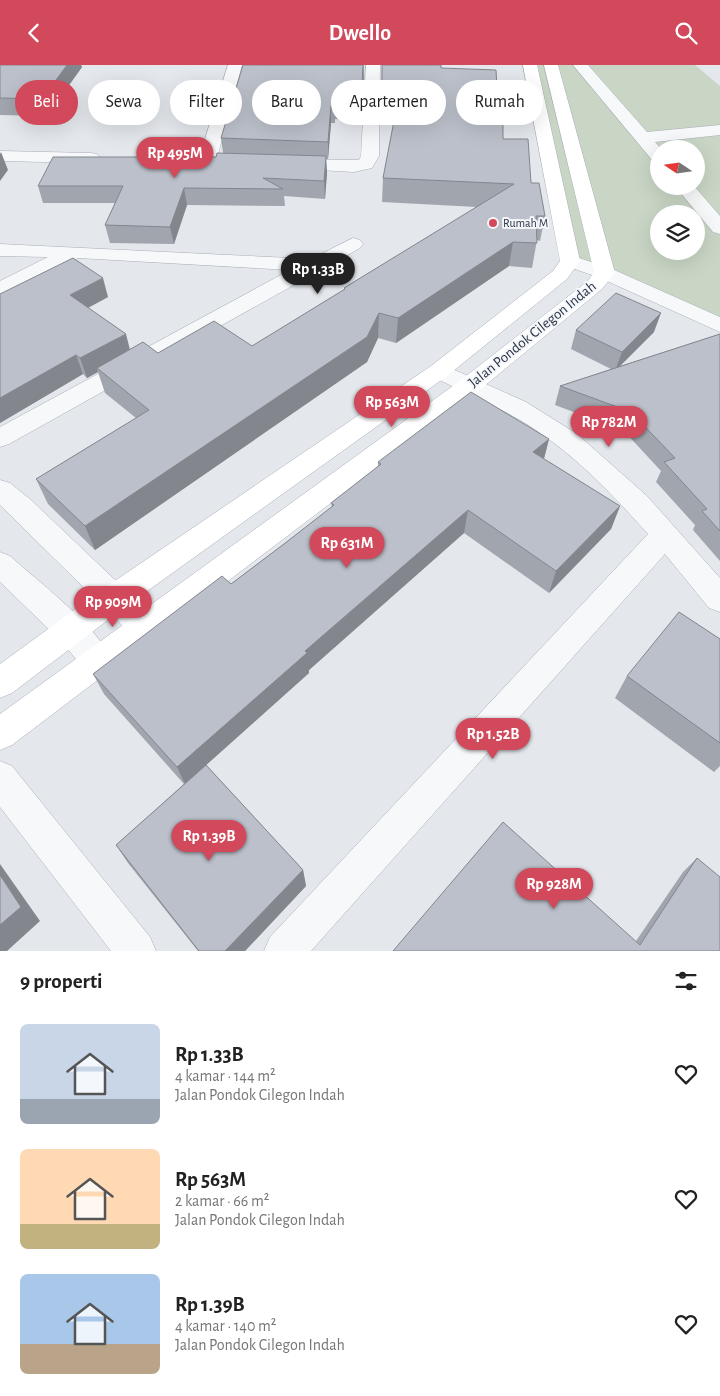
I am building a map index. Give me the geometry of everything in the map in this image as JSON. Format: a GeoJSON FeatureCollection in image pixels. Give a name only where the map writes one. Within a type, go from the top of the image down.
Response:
{"type":"FeatureCollection","features":[{"type":"Feature","properties":{"kind":"street"},"geometry":{"type":"LineString","coordinates":[[207,162],[235,65]]}},
{"type":"Feature","properties":{"kind":"street"},"geometry":{"type":"LineString","coordinates":[[276,164],[354,167],[366,164],[370,156],[373,65]]}},
{"type":"Feature","properties":{"kind":"street"},"geometry":{"type":"LineString","coordinates":[[530,65],[570,261]]}},
{"type":"Feature","properties":{"kind":"street","name":"Jalan Pondok Cilegon Indah"},"geometry":{"type":"LineString","coordinates":[[551,65],[605,273]]}},
{"type":"Feature","properties":{"kind":"street"},"geometry":{"type":"LineString","coordinates":[[580,65],[650,147]]}},
{"type":"Feature","properties":{"kind":"street"},"geometry":{"type":"LineString","coordinates":[[642,138],[720,130]]}},
{"type":"Feature","properties":{"kind":"street"},"geometry":{"type":"LineString","coordinates":[[0,156],[108,159]]}},
{"type":"Feature","properties":{"kind":"street"},"geometry":{"type":"LineString","coordinates":[[187,161],[226,162]]}},
{"type":"Feature","properties":{"kind":"street"},"geometry":{"type":"LineString","coordinates":[[692,195],[720,227]]}},
{"type":"Feature","properties":{"kind":"street"},"geometry":{"type":"LineString","coordinates":[[0,438],[353,244]]}},
{"type":"Feature","properties":{"kind":"street"},"geometry":{"type":"LineString","coordinates":[[0,250],[77,252],[312,265]]}},
{"type":"Feature","properties":{"kind":"street"},"geometry":{"type":"LineString","coordinates":[[0,289],[77,252]]}},
{"type":"Feature","properties":{"kind":"street","name":"Jalan Pondok Cilegon Indah"},"geometry":{"type":"LineString","coordinates":[[0,683],[114,598],[439,371],[560,275],[570,261],[605,273],[720,325]]}},
{"type":"Feature","properties":{"kind":"street","name":"Jalan Pondok Cilegon Indah"},"geometry":{"type":"LineString","coordinates":[[0,734],[143,626],[469,386],[595,285],[605,273]]}},
{"type":"Feature","properties":{"kind":"street"},"geometry":{"type":"LineString","coordinates":[[439,371],[542,422],[602,468],[665,535],[720,599]]}},
{"type":"Feature","properties":{"kind":"street"},"geometry":{"type":"LineString","coordinates":[[0,491],[21,507],[143,626]]}},
{"type":"Feature","properties":{"kind":"street"},"geometry":{"type":"LineString","coordinates":[[284,951],[665,535]]}},
{"type":"Feature","properties":{"kind":"street"},"geometry":{"type":"LineString","coordinates":[[0,564],[71,631],[97,661]]}},
{"type":"Feature","properties":{"kind":"street"},"geometry":{"type":"LineString","coordinates":[[0,778],[136,951]]}},
{"type":"Feature","properties":{"kind":"green space"},"geometry":{"type":"Polygon","coordinates":[[[530,65],[695,65],[720,86],[720,325],[570,261],[542,125],[543,80],[533,80],[530,65]]]}},
{"type":"Feature","properties":{"kind":"building"},"geometry":{"type":"Polygon","coordinates":[[[0,65],[67,65],[56,80],[15,80],[15,98],[0,98],[0,65]]]}},
{"type":"Feature","properties":{"kind":"building"},"geometry":{"type":"Polygon","coordinates":[[[243,65],[363,65],[362,80],[331,80],[328,142],[221,138],[225,125],[242,125],[242,80],[238,80],[243,65]]]}},
{"type":"Feature","properties":{"kind":"building"},"geometry":{"type":"Polygon","coordinates":[[[382,65],[441,65],[441,68],[496,70],[497,80],[456,80],[456,125],[503,125],[503,139],[528,139],[531,183],[539,183],[545,216],[536,216],[537,243],[513,242],[398,318],[379,313],[367,337],[85,526],[36,479],[149,410],[97,368],[143,342],[158,353],[214,321],[252,346],[514,184],[383,178],[393,125],[446,125],[446,80],[382,80],[382,65]]]}},
{"type":"Feature","properties":{"kind":"building"},"geometry":{"type":"Polygon","coordinates":[[[217,153],[326,156],[324,181],[263,178],[283,189],[184,188],[170,227],[105,225],[123,186],[38,186],[53,157],[216,157],[217,153]]]}},
{"type":"Feature","properties":{"kind":"building"},"geometry":{"type":"Polygon","coordinates":[[[73,258],[103,278],[70,295],[126,334],[80,358],[76,355],[0,398],[0,294],[73,258]]]}},
{"type":"Feature","properties":{"kind":"building"},"geometry":{"type":"Polygon","coordinates":[[[616,293],[661,313],[622,352],[576,330],[616,293]]]}},
{"type":"Feature","properties":{"kind":"building"},"geometry":{"type":"Polygon","coordinates":[[[720,334],[720,531],[702,511],[707,509],[664,462],[675,458],[631,412],[560,386],[720,334]]]}},
{"type":"Feature","properties":{"kind":"building"},"geometry":{"type":"Polygon","coordinates":[[[471,392],[549,439],[533,452],[620,506],[556,571],[468,510],[305,651],[307,653],[177,767],[93,674],[222,576],[231,584],[334,505],[331,503],[381,464],[378,462],[471,392]]]}},
{"type":"Feature","properties":{"kind":"building"},"geometry":{"type":"Polygon","coordinates":[[[679,612],[720,639],[720,743],[627,676],[679,612]]]}},
{"type":"Feature","properties":{"kind":"building"},"geometry":{"type":"Polygon","coordinates":[[[206,765],[303,870],[225,951],[199,951],[116,845],[206,765]]]}},
{"type":"Feature","properties":{"kind":"building"},"geometry":{"type":"Polygon","coordinates":[[[503,822],[640,945],[697,858],[720,877],[720,951],[393,951],[503,822]]]}},
{"type":"Feature","properties":{"kind":"building"},"geometry":{"type":"Polygon","coordinates":[[[0,875],[21,907],[0,925],[0,875]]]}},
{"type":"Feature","properties":{"kind":"place","name":"Rumah M"},"geometry":{"type":"Point","coordinates":[493,223]}}]}
